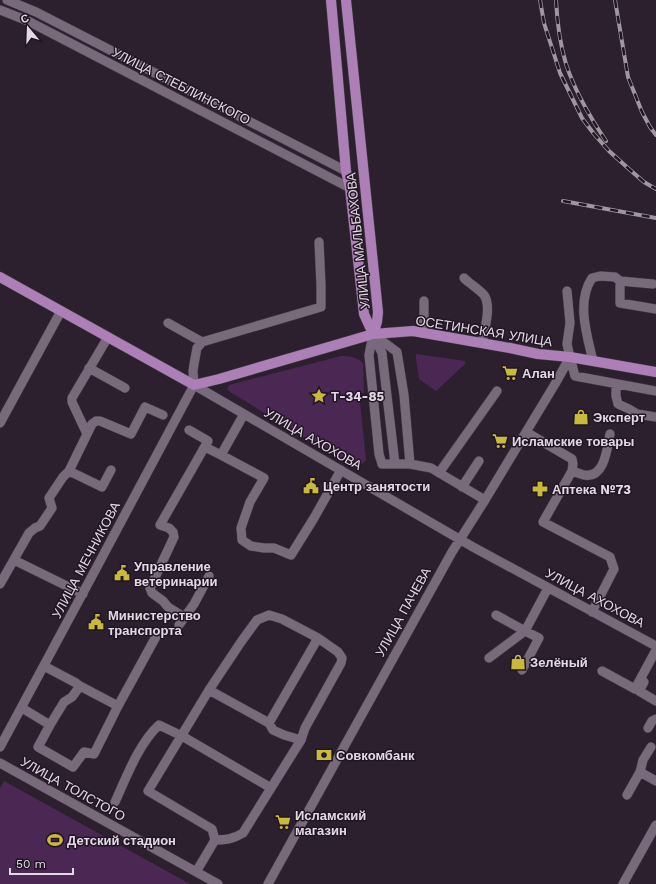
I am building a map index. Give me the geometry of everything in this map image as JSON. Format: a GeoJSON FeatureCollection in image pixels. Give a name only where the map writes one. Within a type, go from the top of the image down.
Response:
{"type":"FeatureCollection","features":[{"type":"Feature","properties":{"kind":"main road","name":"УЛИЦА МАЛЬБАХОВА"},"geometry":{"type":"LineString","coordinates":[[331,0],[346,171],[350,188],[364,314],[373,334]]}},
{"type":"Feature","properties":{"kind":"main road","name":"УЛИЦА МАЛЬБАХОВА"},"geometry":{"type":"LineString","coordinates":[[346,0],[378,312],[377,322],[373,334]]}},
{"type":"Feature","properties":{"kind":"main road","name":"УЛИЦА АХОХОВА"},"geometry":{"type":"LineString","coordinates":[[0,277],[194,384]]}},
{"type":"Feature","properties":{"kind":"main road","name":"ОСЕТИНСКАЯ УЛИЦА"},"geometry":{"type":"LineString","coordinates":[[194,384],[227,377],[373,334],[413,331],[538,354],[570,357],[656,372]]}},
{"type":"Feature","properties":{"kind":"street","name":"УЛИЦА СТЕБЛИНСКОГО"},"geometry":{"type":"LineString","coordinates":[[7,0],[36,12],[346,171]]}},
{"type":"Feature","properties":{"kind":"street","name":"УЛИЦА СТЕБЛИНСКОГО"},"geometry":{"type":"LineString","coordinates":[[0,10],[28,21],[350,188]]}},
{"type":"Feature","properties":{"kind":"street"},"geometry":{"type":"LineString","coordinates":[[194,384],[193,371],[197,348],[202,342],[320,307],[321,284],[319,242]]}},
{"type":"Feature","properties":{"kind":"street"},"geometry":{"type":"LineString","coordinates":[[593,361],[584,317],[584,304],[588,284],[592,278],[600,276],[615,277],[620,281],[653,284]]}},
{"type":"Feature","properties":{"kind":"street"},"geometry":{"type":"LineString","coordinates":[[464,278],[484,295],[487,304],[482,343]]}},
{"type":"Feature","properties":{"kind":"street"},"geometry":{"type":"LineString","coordinates":[[620,281],[620,303],[656,309]]}},
{"type":"Feature","properties":{"kind":"street"},"geometry":{"type":"LineString","coordinates":[[567,291],[570,323],[567,344],[575,376],[656,391]]}},
{"type":"Feature","properties":{"kind":"street"},"geometry":{"type":"LineString","coordinates":[[422,333],[424,301]]}},
{"type":"Feature","properties":{"kind":"street"},"geometry":{"type":"LineString","coordinates":[[0,423],[61,311]]}},
{"type":"Feature","properties":{"kind":"street"},"geometry":{"type":"LineString","coordinates":[[168,323],[202,342]]}},
{"type":"Feature","properties":{"kind":"street"},"geometry":{"type":"LineString","coordinates":[[373,334],[382,353],[395,464]]}},
{"type":"Feature","properties":{"kind":"street"},"geometry":{"type":"LineString","coordinates":[[373,334],[370,355],[382,464],[410,464],[431,468],[485,500]]}},
{"type":"Feature","properties":{"kind":"street"},"geometry":{"type":"LineString","coordinates":[[373,334],[398,352],[404,395],[410,464]]}},
{"type":"Feature","properties":{"kind":"street"},"geometry":{"type":"LineString","coordinates":[[87,434],[72,402],[72,398],[108,337]]}},
{"type":"Feature","properties":{"kind":"street","name":"УЛИЦА ПАЧЕВА"},"geometry":{"type":"LineString","coordinates":[[268,884],[452,552],[485,500],[570,357]]}},
{"type":"Feature","properties":{"kind":"street"},"geometry":{"type":"LineString","coordinates":[[89,368],[124,388]]}},
{"type":"Feature","properties":{"kind":"street","name":"УЛИЦА АХОХОВА"},"geometry":{"type":"LineString","coordinates":[[194,384],[460,540],[656,646]]}},
{"type":"Feature","properties":{"kind":"street","name":"УЛИЦА МЕЧНИКОВА"},"geometry":{"type":"LineString","coordinates":[[0,747],[194,384]]}},
{"type":"Feature","properties":{"kind":"street"},"geometry":{"type":"LineString","coordinates":[[616,384],[618,404],[637,414],[656,417]]}},
{"type":"Feature","properties":{"kind":"street"},"geometry":{"type":"LineString","coordinates":[[439,473],[497,391]]}},
{"type":"Feature","properties":{"kind":"street"},"geometry":{"type":"LineString","coordinates":[[0,584],[29,533],[40,526],[52,508],[49,498],[69,470],[92,424],[96,421],[100,421],[132,434],[145,408],[163,415]]}},
{"type":"Feature","properties":{"kind":"street"},"geometry":{"type":"LineString","coordinates":[[221,455],[244,414]]}},
{"type":"Feature","properties":{"kind":"street"},"geometry":{"type":"LineString","coordinates":[[184,617],[168,607],[163,601],[152,593],[150,588],[174,537],[173,532],[169,528],[160,524],[208,441],[189,430]]}},
{"type":"Feature","properties":{"kind":"street"},"geometry":{"type":"LineString","coordinates":[[526,432],[572,459],[573,464],[572,471],[543,522],[610,557],[614,569],[592,612]]}},
{"type":"Feature","properties":{"kind":"street"},"geometry":{"type":"LineString","coordinates":[[572,471],[585,475],[593,474],[598,471],[604,461],[610,434]]}},
{"type":"Feature","properties":{"kind":"street"},"geometry":{"type":"LineString","coordinates":[[205,447],[264,478],[250,502],[240,528],[242,540],[251,546],[274,548],[291,555],[341,470]]}},
{"type":"Feature","properties":{"kind":"street"},"geometry":{"type":"LineString","coordinates":[[462,486],[479,461]]}},
{"type":"Feature","properties":{"kind":"street"},"geometry":{"type":"LineString","coordinates":[[69,470],[102,487],[111,470]]}},
{"type":"Feature","properties":{"kind":"street"},"geometry":{"type":"LineString","coordinates":[[14,560],[83,594]]}},
{"type":"Feature","properties":{"kind":"street"},"geometry":{"type":"LineString","coordinates":[[179,625],[194,604],[209,576]]}},
{"type":"Feature","properties":{"kind":"street"},"geometry":{"type":"LineString","coordinates":[[489,658],[525,631],[548,588]]}},
{"type":"Feature","properties":{"kind":"street"},"geometry":{"type":"LineString","coordinates":[[196,872],[214,840],[212,829],[148,791],[241,642],[257,620],[269,615],[282,619],[318,638],[338,652],[342,658],[341,663],[304,728],[301,740],[243,833],[234,838],[214,840]]}},
{"type":"Feature","properties":{"kind":"street"},"geometry":{"type":"LineString","coordinates":[[496,615],[539,638],[522,670]]}},
{"type":"Feature","properties":{"kind":"street"},"geometry":{"type":"LineString","coordinates":[[80,686],[72,698],[64,702],[38,747],[73,767],[84,752],[94,754],[118,706],[158,633]]}},
{"type":"Feature","properties":{"kind":"street"},"geometry":{"type":"LineString","coordinates":[[269,723],[318,638]]}},
{"type":"Feature","properties":{"kind":"street"},"geometry":{"type":"LineString","coordinates":[[602,671],[635,689],[656,650]]}},
{"type":"Feature","properties":{"kind":"street"},"geometry":{"type":"LineString","coordinates":[[656,660],[638,691],[656,701]]}},
{"type":"Feature","properties":{"kind":"street"},"geometry":{"type":"LineString","coordinates":[[44,666],[118,706]]}},
{"type":"Feature","properties":{"kind":"street"},"geometry":{"type":"LineString","coordinates":[[210,690],[269,723],[273,730],[284,736],[301,740]]}},
{"type":"Feature","properties":{"kind":"street"},"geometry":{"type":"LineString","coordinates":[[22,708],[50,725]]}},
{"type":"Feature","properties":{"kind":"street"},"geometry":{"type":"LineString","coordinates":[[648,728],[652,721],[656,719]]}},
{"type":"Feature","properties":{"kind":"street"},"geometry":{"type":"LineString","coordinates":[[115,802],[136,757],[152,732],[159,725],[182,736],[271,788]]}},
{"type":"Feature","properties":{"kind":"street"},"geometry":{"type":"LineString","coordinates":[[627,795],[640,772],[643,760],[651,747]]}},
{"type":"Feature","properties":{"kind":"street","name":"УЛИЦА ТОЛСТОГО"},"geometry":{"type":"LineString","coordinates":[[0,763],[218,884]]}},
{"type":"Feature","properties":{"kind":"street"},"geometry":{"type":"LineString","coordinates":[[640,772],[656,781]]}},
{"type":"Feature","properties":{"kind":"street"},"geometry":{"type":"LineString","coordinates":[[626,883],[656,825]]}},
{"type":"Feature","properties":{"kind":"shaded area"},"geometry":{"type":"Polygon","coordinates":[[[416,354],[465,361],[465,364],[436,391],[419,379],[416,354]]]}},
{"type":"Feature","properties":{"kind":"shaded area"},"geometry":{"type":"Polygon","coordinates":[[[341,356],[353,357],[363,363],[364,393],[359,393],[366,460],[362,464],[345,462],[227,389],[229,385],[341,356]]]}},
{"type":"Feature","properties":{"kind":"shaded area","name":"Детский стадион"},"geometry":{"type":"Polygon","coordinates":[[[4,781],[190,884],[0,884],[0,788],[4,781]]]}},
{"type":"Feature","properties":{"kind":"railway"},"geometry":{"type":"LineString","coordinates":[[540,0],[544,23],[560,73],[582,118],[609,151],[644,182],[656,189]]}},
{"type":"Feature","properties":{"kind":"railway"},"geometry":{"type":"LineString","coordinates":[[556,0],[560,40],[566,64],[583,104],[606,141]]}},
{"type":"Feature","properties":{"kind":"railway"},"geometry":{"type":"LineString","coordinates":[[615,0],[628,77],[642,112],[656,135]]}},
{"type":"Feature","properties":{"kind":"railway"},"geometry":{"type":"LineString","coordinates":[[563,201],[656,218]]}},
{"type":"Feature","properties":{"kind":"place","name":"Алан"},"geometry":{"type":"Point","coordinates":[510,373]}},
{"type":"Feature","properties":{"kind":"place","name":"Т-34-85"},"geometry":{"type":"Point","coordinates":[319,396]}},
{"type":"Feature","properties":{"kind":"place","name":"Эксперт"},"geometry":{"type":"Point","coordinates":[581,417]}},
{"type":"Feature","properties":{"kind":"place","name":"Исламские товары"},"geometry":{"type":"Point","coordinates":[500,441]}},
{"type":"Feature","properties":{"kind":"place","name":"Центр занятости"},"geometry":{"type":"Point","coordinates":[311,486]}},
{"type":"Feature","properties":{"kind":"place","name":"Аптека №73"},"geometry":{"type":"Point","coordinates":[540,489]}},
{"type":"Feature","properties":{"kind":"place","name":"Управление ветеринарии"},"geometry":{"type":"Point","coordinates":[122,573]}},
{"type":"Feature","properties":{"kind":"place","name":"Министерство транспорта"},"geometry":{"type":"Point","coordinates":[96,622]}},
{"type":"Feature","properties":{"kind":"place","name":"Зелёный"},"geometry":{"type":"Point","coordinates":[518,662]}},
{"type":"Feature","properties":{"kind":"place","name":"Совкомбанк"},"geometry":{"type":"Point","coordinates":[324,755]}},
{"type":"Feature","properties":{"kind":"place","name":"Исламский магазин"},"geometry":{"type":"Point","coordinates":[283,822]}},
{"type":"Feature","properties":{"kind":"place","name":"Детский стадион"},"geometry":{"type":"Point","coordinates":[55,840]}}]}
